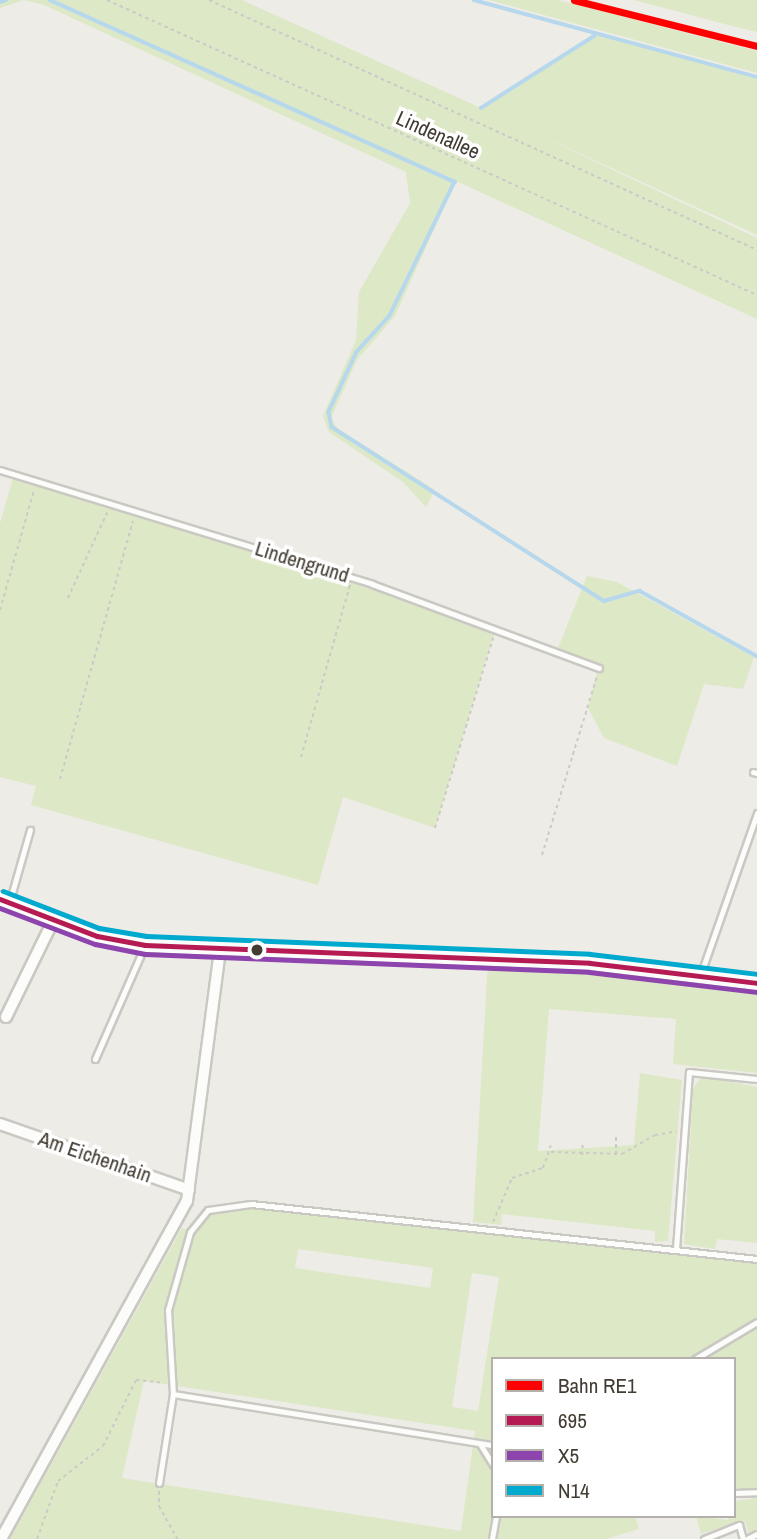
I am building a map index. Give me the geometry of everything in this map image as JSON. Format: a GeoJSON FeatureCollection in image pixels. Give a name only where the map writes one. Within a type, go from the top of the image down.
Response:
{"type":"FeatureCollection","features":[{"type":"Feature","properties":{"kind":"street"},"geometry":{"type":"LineString","coordinates":[[5,901],[52,921],[145,945],[220,950],[444,954],[756,981]]}},
{"type":"Feature","properties":{"kind":"street"},"geometry":{"type":"LineString","coordinates":[[6,1017],[52,921]]}},
{"type":"Feature","properties":{"kind":"street"},"geometry":{"type":"LineString","coordinates":[[1,1539],[189,1190],[220,950]]}},
{"type":"Feature","properties":{"kind":"street","name":"Am Eichenhain"},"geometry":{"type":"LineString","coordinates":[[0,1124],[189,1190]]}},
{"type":"Feature","properties":{"kind":"lane","name":"Lindengrund"},"geometry":{"type":"LineString","coordinates":[[0,470],[352,578],[496,627],[598,668]]}},
{"type":"Feature","properties":{"kind":"lane"},"geometry":{"type":"LineString","coordinates":[[700,976],[757,813]]}},
{"type":"Feature","properties":{"kind":"lane"},"geometry":{"type":"LineString","coordinates":[[5,901],[30,830]]}},
{"type":"Feature","properties":{"kind":"lane"},"geometry":{"type":"LineString","coordinates":[[95,1059],[145,945]]}},
{"type":"Feature","properties":{"kind":"lane"},"geometry":{"type":"LineString","coordinates":[[676,1249],[689,1072],[757,1079]]}},
{"type":"Feature","properties":{"kind":"lane"},"geometry":{"type":"LineString","coordinates":[[159,1483],[173,1394],[169,1310],[190,1233],[208,1210],[251,1204],[757,1259]]}},
{"type":"Feature","properties":{"kind":"lane"},"geometry":{"type":"LineString","coordinates":[[698,1357],[757,1322]]}},
{"type":"Feature","properties":{"kind":"lane"},"geometry":{"type":"LineString","coordinates":[[173,1394],[491,1445]]}},
{"type":"Feature","properties":{"kind":"lane"},"geometry":{"type":"LineString","coordinates":[[480,1444],[491,1462]]}},
{"type":"Feature","properties":{"kind":"lane"},"geometry":{"type":"LineString","coordinates":[[736,1493],[757,1492]]}},
{"type":"Feature","properties":{"kind":"lane"},"geometry":{"type":"LineString","coordinates":[[492,1539],[496,1518]]}},
{"type":"Feature","properties":{"kind":"lane"},"geometry":{"type":"LineString","coordinates":[[704,1539],[739,1525],[745,1539],[757,1534]]}},
{"type":"Feature","properties":{"kind":"path","name":"Lindenallee"},"geometry":{"type":"LineString","coordinates":[[107,0],[757,295]]}},
{"type":"Feature","properties":{"kind":"path"},"geometry":{"type":"LineString","coordinates":[[209,0],[757,250]]}},
{"type":"Feature","properties":{"kind":"path"},"geometry":{"type":"LineString","coordinates":[[0,610],[36,482]]}},
{"type":"Feature","properties":{"kind":"path"},"geometry":{"type":"LineString","coordinates":[[68,598],[110,505]]}},
{"type":"Feature","properties":{"kind":"path"},"geometry":{"type":"LineString","coordinates":[[60,779],[135,513]]}},
{"type":"Feature","properties":{"kind":"path"},"geometry":{"type":"LineString","coordinates":[[301,757],[352,578]]}},
{"type":"Feature","properties":{"kind":"path"},"geometry":{"type":"LineString","coordinates":[[435,828],[496,627]]}},
{"type":"Feature","properties":{"kind":"path"},"geometry":{"type":"LineString","coordinates":[[542,855],[598,668]]}},
{"type":"Feature","properties":{"kind":"path"},"geometry":{"type":"LineString","coordinates":[[551,1152],[582,1156],[616,1155],[655,1135],[685,1132]]}},
{"type":"Feature","properties":{"kind":"path"},"geometry":{"type":"LineString","coordinates":[[616,1136],[616,1155]]}},
{"type":"Feature","properties":{"kind":"path"},"geometry":{"type":"LineString","coordinates":[[582,1156],[583,1142]]}},
{"type":"Feature","properties":{"kind":"path"},"geometry":{"type":"LineString","coordinates":[[492,1230],[512,1178],[543,1168],[551,1152],[551,1145]]}},
{"type":"Feature","properties":{"kind":"path"},"geometry":{"type":"LineString","coordinates":[[37,1539],[58,1481],[103,1446],[136,1380],[173,1384]]}},
{"type":"Feature","properties":{"kind":"path"},"geometry":{"type":"LineString","coordinates":[[159,1483],[159,1506],[177,1539]]}},
{"type":"Feature","properties":{"kind":"green space"},"geometry":{"type":"Polygon","coordinates":[[[0,0],[24,0],[0,8],[0,0]]]}},
{"type":"Feature","properties":{"kind":"green space"},"geometry":{"type":"Polygon","coordinates":[[[24,0],[242,0],[481,108],[595,35],[757,77],[757,235],[520,126],[757,238],[757,319],[456,181],[395,316],[357,360],[331,418],[338,429],[435,490],[426,507],[403,482],[329,432],[323,416],[356,340],[359,292],[410,203],[406,172],[44,5],[24,0]]]}},
{"type":"Feature","properties":{"kind":"green space"},"geometry":{"type":"Polygon","coordinates":[[[489,0],[558,0],[757,51],[757,73],[489,0]]]}},
{"type":"Feature","properties":{"kind":"green space"},"geometry":{"type":"Polygon","coordinates":[[[634,0],[757,0],[757,32],[736,27],[634,0]]]}},
{"type":"Feature","properties":{"kind":"green space"},"geometry":{"type":"Polygon","coordinates":[[[14,475],[496,627],[435,828],[343,797],[318,885],[31,805],[36,786],[0,777],[0,523],[14,475]]]}},
{"type":"Feature","properties":{"kind":"green space"},"geometry":{"type":"Polygon","coordinates":[[[587,576],[617,582],[754,657],[743,689],[704,684],[677,766],[604,738],[588,708],[598,668],[556,653],[587,576]]]}},
{"type":"Feature","properties":{"kind":"green space"},"geometry":{"type":"Polygon","coordinates":[[[488,962],[757,989],[757,1073],[673,1064],[676,1019],[549,1009],[538,1151],[634,1145],[640,1073],[682,1080],[668,1241],[655,1242],[655,1231],[502,1214],[501,1225],[473,1222],[488,962]]]}},
{"type":"Feature","properties":{"kind":"green space"},"geometry":{"type":"Polygon","coordinates":[[[702,1076],[757,1087],[757,1243],[717,1239],[715,1249],[684,1244],[693,1089],[702,1076]]]}},
{"type":"Feature","properties":{"kind":"green space"},"geometry":{"type":"Polygon","coordinates":[[[251,1204],[757,1259],[757,1492],[736,1493],[736,1357],[491,1357],[491,1518],[636,1518],[639,1529],[606,1539],[10,1539],[182,1228],[191,1232],[208,1210],[251,1204]],[[298,1249],[295,1268],[430,1288],[433,1268],[298,1249]],[[472,1273],[452,1407],[478,1411],[499,1277],[472,1273]],[[144,1381],[122,1478],[461,1531],[475,1431],[144,1381]]]}},
{"type":"Feature","properties":{"kind":"green space"},"geometry":{"type":"Polygon","coordinates":[[[757,1498],[757,1530],[748,1532],[744,1520],[701,1534],[697,1518],[736,1518],[736,1501],[757,1498]]]}},
{"type":"Feature","properties":{"kind":"waterway"},"geometry":{"type":"LineString","coordinates":[[0,2],[6,0]]}},
{"type":"Feature","properties":{"kind":"waterway"},"geometry":{"type":"LineString","coordinates":[[50,0],[455,182],[390,316],[357,352],[329,412],[332,427],[604,601],[640,591],[757,656]]}},
{"type":"Feature","properties":{"kind":"waterway"},"geometry":{"type":"LineString","coordinates":[[474,0],[757,77]]}},
{"type":"Feature","properties":{"kind":"waterway"},"geometry":{"type":"LineString","coordinates":[[481,108],[594,36]]}},
{"type":"Feature","properties":{"kind":"rail line","name":"RE1"},"geometry":{"type":"LineString","coordinates":[[574,0],[757,46]]}},
{"type":"Feature","properties":{"kind":"transit line","name":"N14"},"geometry":{"type":"LineString","coordinates":[[3,891],[99,928],[146,936],[590,954],[757,974]]}},
{"type":"Feature","properties":{"kind":"transit line","name":"695"},"geometry":{"type":"LineString","coordinates":[[0,899],[97,936],[145,945],[590,963],[757,983]]}},
{"type":"Feature","properties":{"kind":"transit line","name":"X5"},"geometry":{"type":"LineString","coordinates":[[0,908],[95,944],[145,954],[589,972],[756,992]]}}]}
